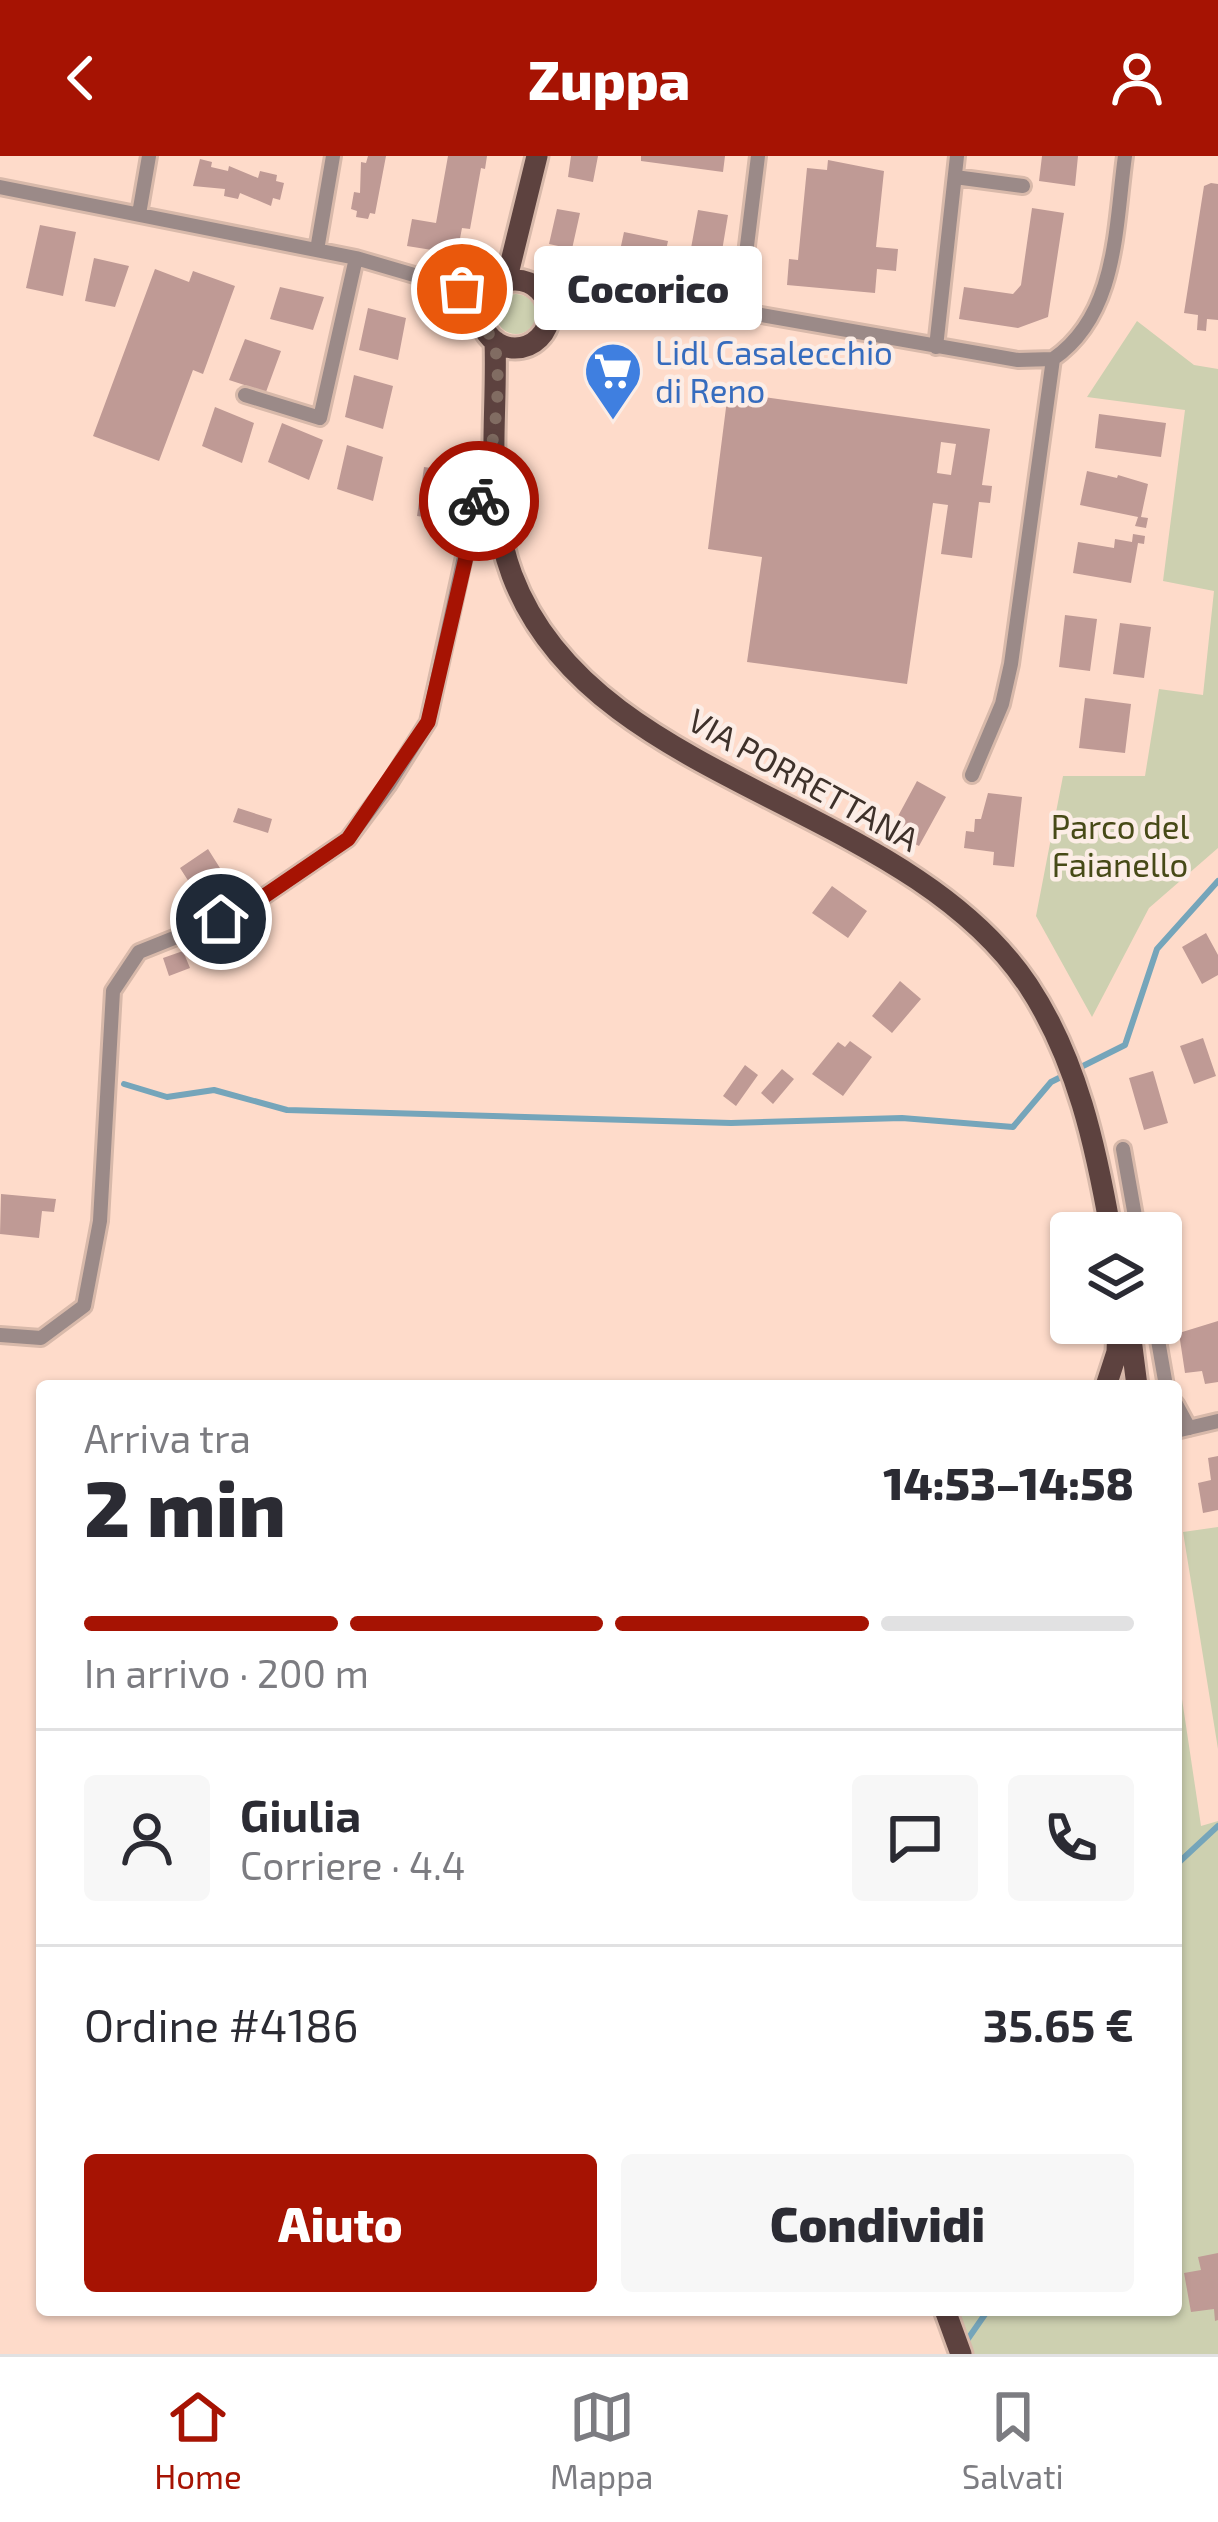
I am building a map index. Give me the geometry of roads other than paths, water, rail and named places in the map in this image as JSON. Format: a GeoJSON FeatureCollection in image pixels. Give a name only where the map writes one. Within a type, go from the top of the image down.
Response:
{"type":"FeatureCollection","features":[{"type":"Feature","properties":{"kind":"main road","name":"VIA PORRETTANA"},"geometry":{"type":"LineString","coordinates":[[537,156],[514,251],[525,286],[549,316],[534,342],[505,345],[496,382],[490,464],[499,530],[527,610],[577,676],[638,725],[832,829],[955,904],[1026,982],[1067,1056],[1106,1212]]}},
{"type":"Feature","properties":{"kind":"main road"},"geometry":{"type":"LineString","coordinates":[[505,345],[482,322],[486,296],[525,286]]}},
{"type":"Feature","properties":{"kind":"main road"},"geometry":{"type":"LineString","coordinates":[[1108,1380],[1117,1344]]}},
{"type":"Feature","properties":{"kind":"main road"},"geometry":{"type":"LineString","coordinates":[[1132,1344],[1136,1380]]}},
{"type":"Feature","properties":{"kind":"main road"},"geometry":{"type":"LineString","coordinates":[[947,2316],[961,2354]]}},
{"type":"Feature","properties":{"kind":"street"},"geometry":{"type":"LineString","coordinates":[[140,214],[149,156]]}},
{"type":"Feature","properties":{"kind":"street"},"geometry":{"type":"LineString","coordinates":[[316,250],[334,156]]}},
{"type":"Feature","properties":{"kind":"street"},"geometry":{"type":"LineString","coordinates":[[739,311],[758,156]]}},
{"type":"Feature","properties":{"kind":"street"},"geometry":{"type":"LineString","coordinates":[[935,347],[957,156]]}},
{"type":"Feature","properties":{"kind":"street"},"geometry":{"type":"LineString","coordinates":[[525,286],[739,311],[1036,362],[1053,359],[1078,337],[1102,296],[1125,156]]}},
{"type":"Feature","properties":{"kind":"street"},"geometry":{"type":"LineString","coordinates":[[955,177],[1023,186]]}},
{"type":"Feature","properties":{"kind":"street"},"geometry":{"type":"LineString","coordinates":[[0,187],[356,258],[486,296]]}},
{"type":"Feature","properties":{"kind":"street"},"geometry":{"type":"LineString","coordinates":[[245,395],[320,418],[356,258]]}},
{"type":"Feature","properties":{"kind":"street"},"geometry":{"type":"LineString","coordinates":[[972,775],[1002,704],[1011,664],[1053,359]]}},
{"type":"Feature","properties":{"kind":"street"},"geometry":{"type":"LineString","coordinates":[[0,1336],[41,1338],[84,1306],[100,1221],[113,991],[140,952],[244,910],[348,839],[428,722],[472,520],[490,464]]}},
{"type":"Feature","properties":{"kind":"street"},"geometry":{"type":"LineString","coordinates":[[1123,1149],[1134,1212]]}},
{"type":"Feature","properties":{"kind":"street"},"geometry":{"type":"LineString","coordinates":[[1159,1344],[1165,1380]]}},
{"type":"Feature","properties":{"kind":"street"},"geometry":{"type":"LineString","coordinates":[[1182,1429],[1218,1421]]}},
{"type":"Feature","properties":{"kind":"waterway"},"geometry":{"type":"LineString","coordinates":[[124,1084],[167,1097],[214,1090],[287,1110],[731,1123],[902,1118],[1013,1127],[1051,1082],[1125,1045],[1157,949],[1218,881]]}},
{"type":"Feature","properties":{"kind":"waterway"},"geometry":{"type":"LineString","coordinates":[[1182,1859],[1218,1826]]}},
{"type":"Feature","properties":{"kind":"waterway"},"geometry":{"type":"LineString","coordinates":[[963,2346],[984,2316]]}},
{"type":"Feature","properties":{"kind":"place","name":"Cocorico"},"geometry":{"type":"Point","coordinates":[462,289]}},
{"type":"Feature","properties":{"kind":"place","name":"Lidl Casalecchio di Reno"},"geometry":{"type":"Point","coordinates":[613,422]}},
{"type":"Feature","properties":{"kind":"park label","name":"Parco del Faianello"},"geometry":{"type":"Point","coordinates":[1120,845]}}]}
